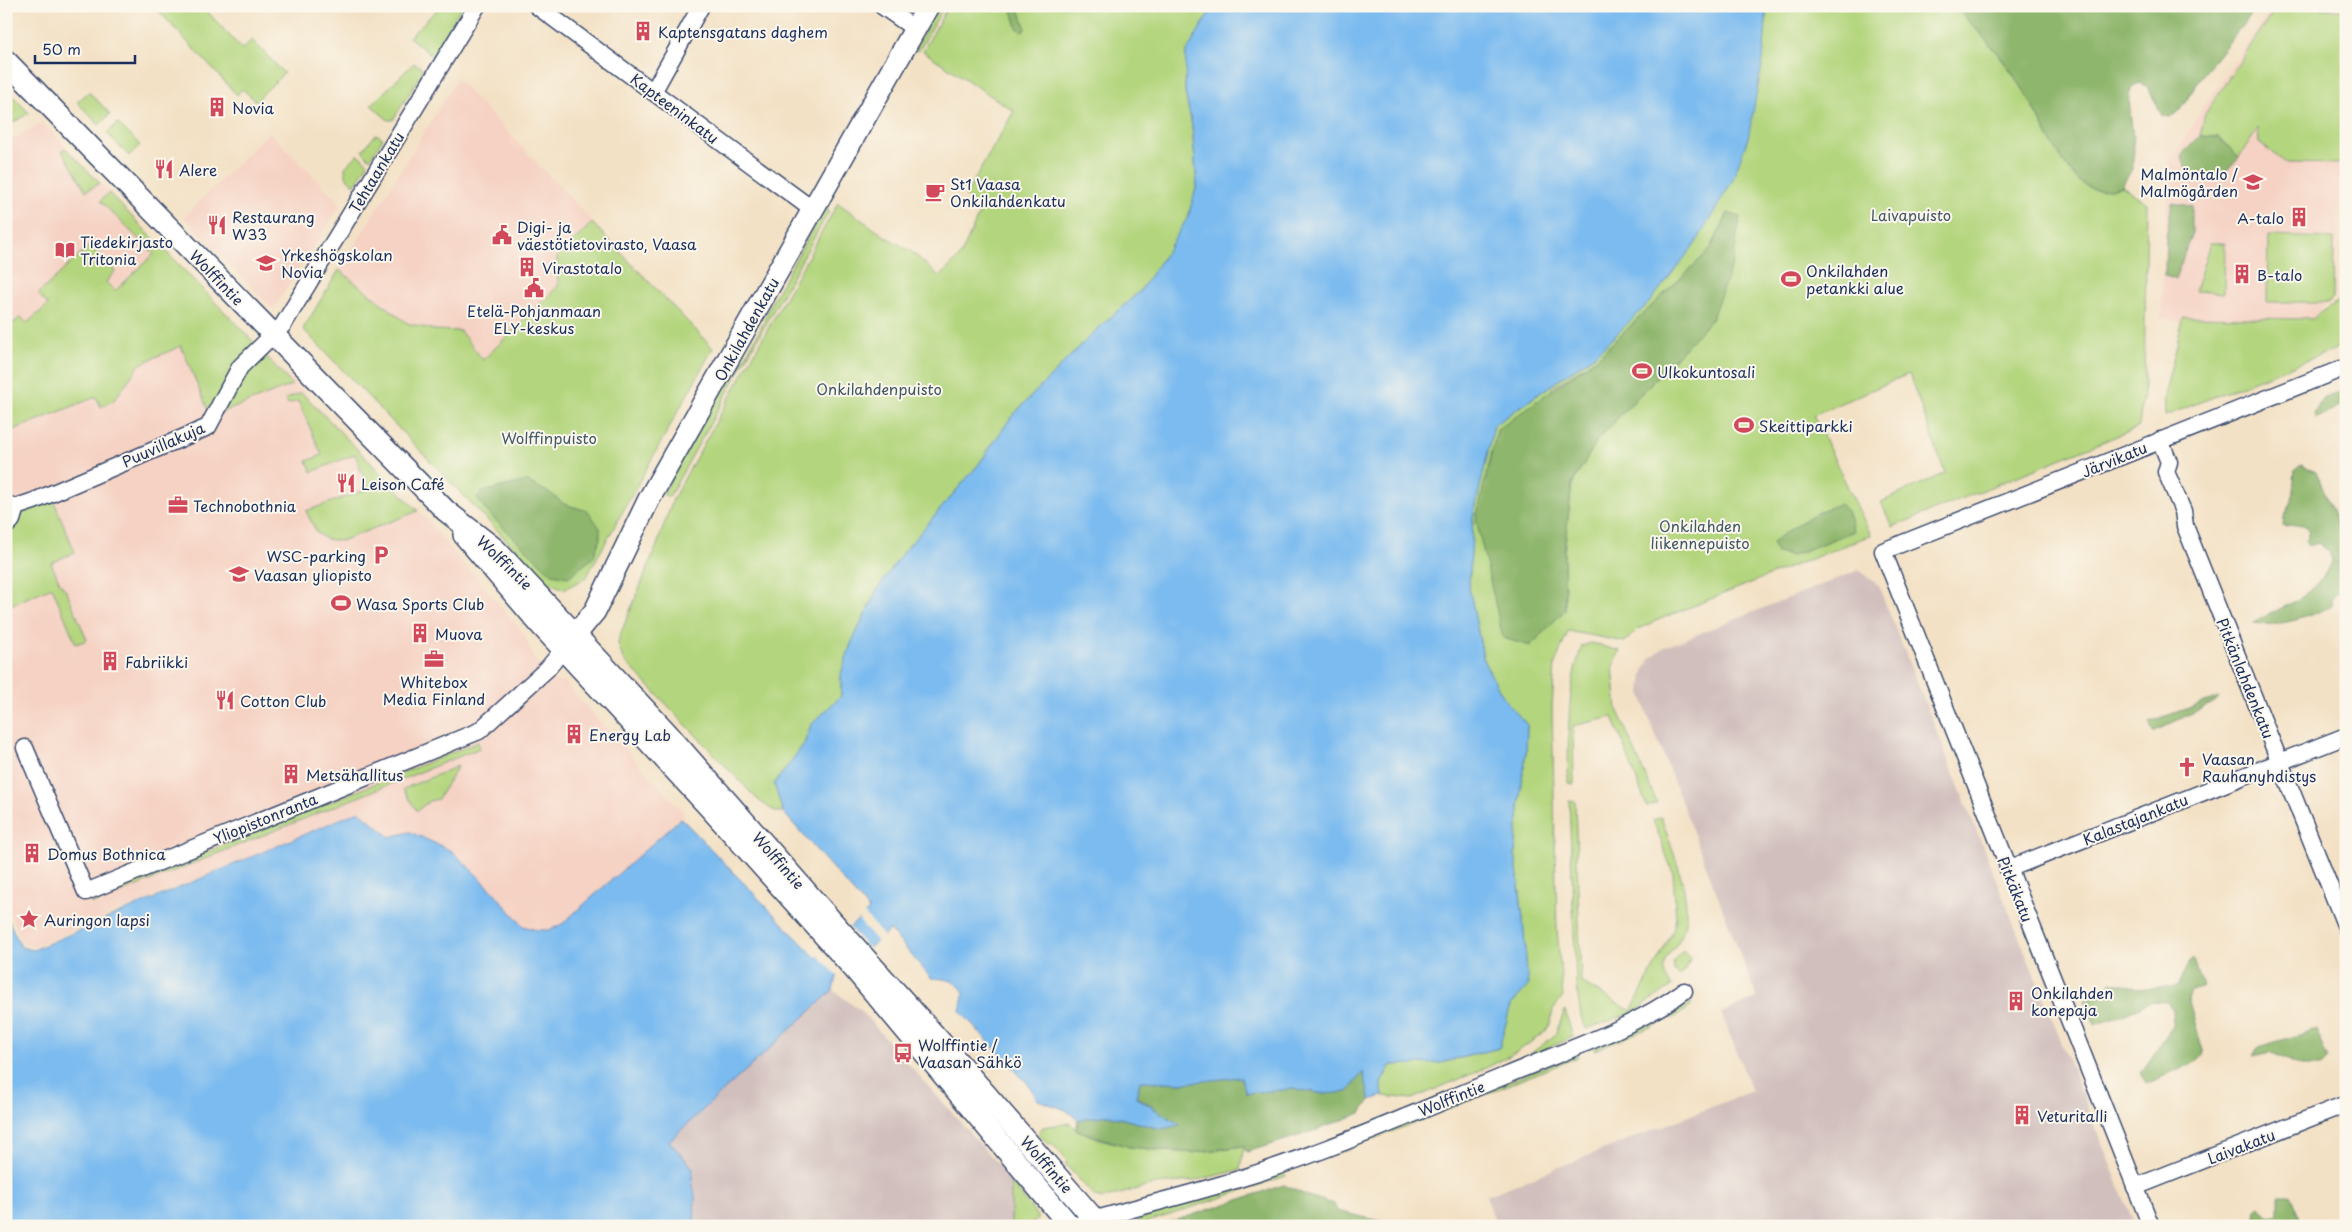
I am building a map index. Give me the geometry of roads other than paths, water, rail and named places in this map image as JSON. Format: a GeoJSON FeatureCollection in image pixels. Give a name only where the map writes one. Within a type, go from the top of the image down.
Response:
{"type":"FeatureCollection","features":[{"type":"Feature","properties":{"kind":"main road","name":"Onkilahdenkatu"},"geometry":{"type":"LineString","coordinates":[[569,642],[594,611],[649,499],[928,6]]}},
{"type":"Feature","properties":{"kind":"main road","name":"Wolffintie"},"geometry":{"type":"LineString","coordinates":[[6,61],[120,176],[273,336],[450,514],[474,549],[569,642],[710,808],[831,932],[1098,1222]]}},
{"type":"Feature","properties":{"kind":"main road","name":"Wolffintie"},"geometry":{"type":"LineString","coordinates":[[862,966],[1070,1226]]}},
{"type":"Feature","properties":{"kind":"street","name":"Tehtaankatu"},"geometry":{"type":"LineString","coordinates":[[273,336],[283,325],[477,6]]}},
{"type":"Feature","properties":{"kind":"street","name":"Kapteeninkatu"},"geometry":{"type":"LineString","coordinates":[[537,6],[813,210]]}},
{"type":"Feature","properties":{"kind":"street"},"geometry":{"type":"LineString","coordinates":[[653,92],[701,6]]}},
{"type":"Feature","properties":{"kind":"street"},"geometry":{"type":"LineString","coordinates":[[882,6],[915,29]]}},
{"type":"Feature","properties":{"kind":"street","name":"Puuvillakuja"},"geometry":{"type":"LineString","coordinates":[[6,526],[12,520],[11,505],[208,427],[240,366],[273,336]]}},
{"type":"Feature","properties":{"kind":"street","name":"Järvikatu"},"geometry":{"type":"LineString","coordinates":[[1883,551],[2346,367]]}},
{"type":"Feature","properties":{"kind":"street","name":"Pitkänlahdenkatu"},"geometry":{"type":"LineString","coordinates":[[2160,440],[2169,462],[2166,472],[2183,511],[2185,526],[2346,927]]}},
{"type":"Feature","properties":{"kind":"street","name":"Pitkäkatu"},"geometry":{"type":"LineString","coordinates":[[1883,551],[2151,1226]]}},
{"type":"Feature","properties":{"kind":"street","name":"Yliopistonranta"},"geometry":{"type":"LineString","coordinates":[[25,748],[86,892],[479,731],[547,670],[569,642]]}},
{"type":"Feature","properties":{"kind":"street","name":"Kalastajankatu"},"geometry":{"type":"LineString","coordinates":[[2008,869],[2346,736]]}},
{"type":"Feature","properties":{"kind":"street","name":"Wolffintie"},"geometry":{"type":"LineString","coordinates":[[1074,1226],[1098,1222],[1243,1178],[1384,1125],[1596,1038],[1648,1014],[1684,991]]}},
{"type":"Feature","properties":{"kind":"street","name":"Laivakatu"},"geometry":{"type":"LineString","coordinates":[[2135,1187],[2346,1104]]}},
{"type":"Feature","properties":{"kind":"water"},"geometry":{"type":"Polygon","coordinates":[[[1213,6],[1767,6],[1763,60],[1748,138],[1732,181],[1696,243],[1648,304],[1596,354],[1494,425],[1473,518],[1469,587],[1484,662],[1505,700],[1527,725],[1526,753],[1515,853],[1523,918],[1528,986],[1511,1005],[1499,1048],[1441,1063],[1391,1065],[1381,1083],[1383,1096],[1370,1100],[1363,1072],[1348,1092],[1325,1094],[1293,1089],[1246,1093],[1241,1077],[1185,1083],[1140,1081],[1136,1097],[1180,1125],[1161,1129],[1108,1115],[1078,1120],[1066,1110],[1038,1100],[1028,1084],[960,1011],[964,992],[961,988],[950,981],[931,978],[890,930],[836,977],[833,990],[669,1141],[693,1168],[694,1226],[6,1226],[6,915],[21,947],[33,950],[359,811],[390,837],[410,832],[452,851],[491,889],[523,926],[537,930],[550,930],[562,924],[681,818],[816,958],[869,910],[783,812],[774,784],[804,744],[811,725],[841,696],[841,674],[851,644],[877,590],[901,555],[979,464],[1012,416],[1092,334],[1140,291],[1188,217],[1197,185],[1192,126],[1185,92],[1186,53],[1213,6]]]}},
{"type":"Feature","properties":{"kind":"place","name":"Kaptensgatans daghem"},"geometry":{"type":"Point","coordinates":[643,31]}},
{"type":"Feature","properties":{"kind":"place","name":"Novia"},"geometry":{"type":"Point","coordinates":[217,107]}},
{"type":"Feature","properties":{"kind":"place","name":"Alere"},"geometry":{"type":"Point","coordinates":[164,169]}},
{"type":"Feature","properties":{"kind":"place","name":"Malmöntalo / Malmögården"},"geometry":{"type":"Point","coordinates":[2253,182]}},
{"type":"Feature","properties":{"kind":"place","name":"St1 Vaasa Onkilahdenkatu"},"geometry":{"type":"Point","coordinates":[935,192]}},
{"type":"Feature","properties":{"kind":"place","name":"A-talo"},"geometry":{"type":"Point","coordinates":[2299,217]}},
{"type":"Feature","properties":{"kind":"place","name":"Restaurang W33"},"geometry":{"type":"Point","coordinates":[217,225]}},
{"type":"Feature","properties":{"kind":"place","name":"Digi- ja väestötietovirasto, Vaasa"},"geometry":{"type":"Point","coordinates":[502,235]}},
{"type":"Feature","properties":{"kind":"place","name":"Tiedekirjasto Tritonia"},"geometry":{"type":"Point","coordinates":[65,250]}},
{"type":"Feature","properties":{"kind":"place","name":"Yrkeshögskolan Novia"},"geometry":{"type":"Point","coordinates":[266,263]}},
{"type":"Feature","properties":{"kind":"place","name":"Virastotalo"},"geometry":{"type":"Point","coordinates":[527,267]}},
{"type":"Feature","properties":{"kind":"place","name":"B-talo"},"geometry":{"type":"Point","coordinates":[2242,274]}},
{"type":"Feature","properties":{"kind":"place","name":"Onkilahden petankki alue"},"geometry":{"type":"Point","coordinates":[1791,279]}},
{"type":"Feature","properties":{"kind":"place","name":"Etelä-Pohjanmaan ELY-keskus"},"geometry":{"type":"Point","coordinates":[534,288]}},
{"type":"Feature","properties":{"kind":"place","name":"Ulkokuntosali"},"geometry":{"type":"Point","coordinates":[1642,371]}},
{"type":"Feature","properties":{"kind":"place","name":"Skeittiparkki"},"geometry":{"type":"Point","coordinates":[1744,425]}},
{"type":"Feature","properties":{"kind":"place","name":"Leison Café"},"geometry":{"type":"Point","coordinates":[346,483]}},
{"type":"Feature","properties":{"kind":"place","name":"Technobothnia"},"geometry":{"type":"Point","coordinates":[178,505]}},
{"type":"Feature","properties":{"kind":"place","name":"WSC-parking"},"geometry":{"type":"Point","coordinates":[381,555]}},
{"type":"Feature","properties":{"kind":"place","name":"Vaasan yliopisto"},"geometry":{"type":"Point","coordinates":[239,574]}},
{"type":"Feature","properties":{"kind":"place","name":"Wasa Sports Club"},"geometry":{"type":"Point","coordinates":[341,603]}},
{"type":"Feature","properties":{"kind":"place","name":"Muova"},"geometry":{"type":"Point","coordinates":[420,633]}},
{"type":"Feature","properties":{"kind":"place","name":"Whitebox Media Finland"},"geometry":{"type":"Point","coordinates":[434,659]}},
{"type":"Feature","properties":{"kind":"place","name":"Fabriikki"},"geometry":{"type":"Point","coordinates":[110,661]}},
{"type":"Feature","properties":{"kind":"place","name":"Cotton Club"},"geometry":{"type":"Point","coordinates":[225,700]}},
{"type":"Feature","properties":{"kind":"place","name":"Energy Lab"},"geometry":{"type":"Point","coordinates":[574,734]}},
{"type":"Feature","properties":{"kind":"place","name":"Vaasan Rauhanyhdistys"},"geometry":{"type":"Point","coordinates":[2187,767]}},
{"type":"Feature","properties":{"kind":"place","name":"Metsähallitus"},"geometry":{"type":"Point","coordinates":[291,774]}},
{"type":"Feature","properties":{"kind":"place","name":"Domus Bothnica"},"geometry":{"type":"Point","coordinates":[32,853]}},
{"type":"Feature","properties":{"kind":"place","name":"Auringon lapsi"},"geometry":{"type":"Point","coordinates":[29,919]}},
{"type":"Feature","properties":{"kind":"place","name":"Onkilahden konepaja"},"geometry":{"type":"Point","coordinates":[2016,1001]}},
{"type":"Feature","properties":{"kind":"place","name":"Wolffintie / Vaasan Sähkö"},"geometry":{"type":"Point","coordinates":[903,1053]}},
{"type":"Feature","properties":{"kind":"place","name":"Veturitalli"},"geometry":{"type":"Point","coordinates":[2022,1115]}},
{"type":"Feature","properties":{"kind":"park label","name":"Laivapuisto"},"geometry":{"type":"Point","coordinates":[1911,214]}},
{"type":"Feature","properties":{"kind":"park label","name":"Onkilahdenpuisto"},"geometry":{"type":"Point","coordinates":[879,388]}},
{"type":"Feature","properties":{"kind":"park label","name":"Wolffinpuisto"},"geometry":{"type":"Point","coordinates":[549,437]}},
{"type":"Feature","properties":{"kind":"park label","name":"Onkilahden liikennepuisto"},"geometry":{"type":"Point","coordinates":[1700,534]}}]}
